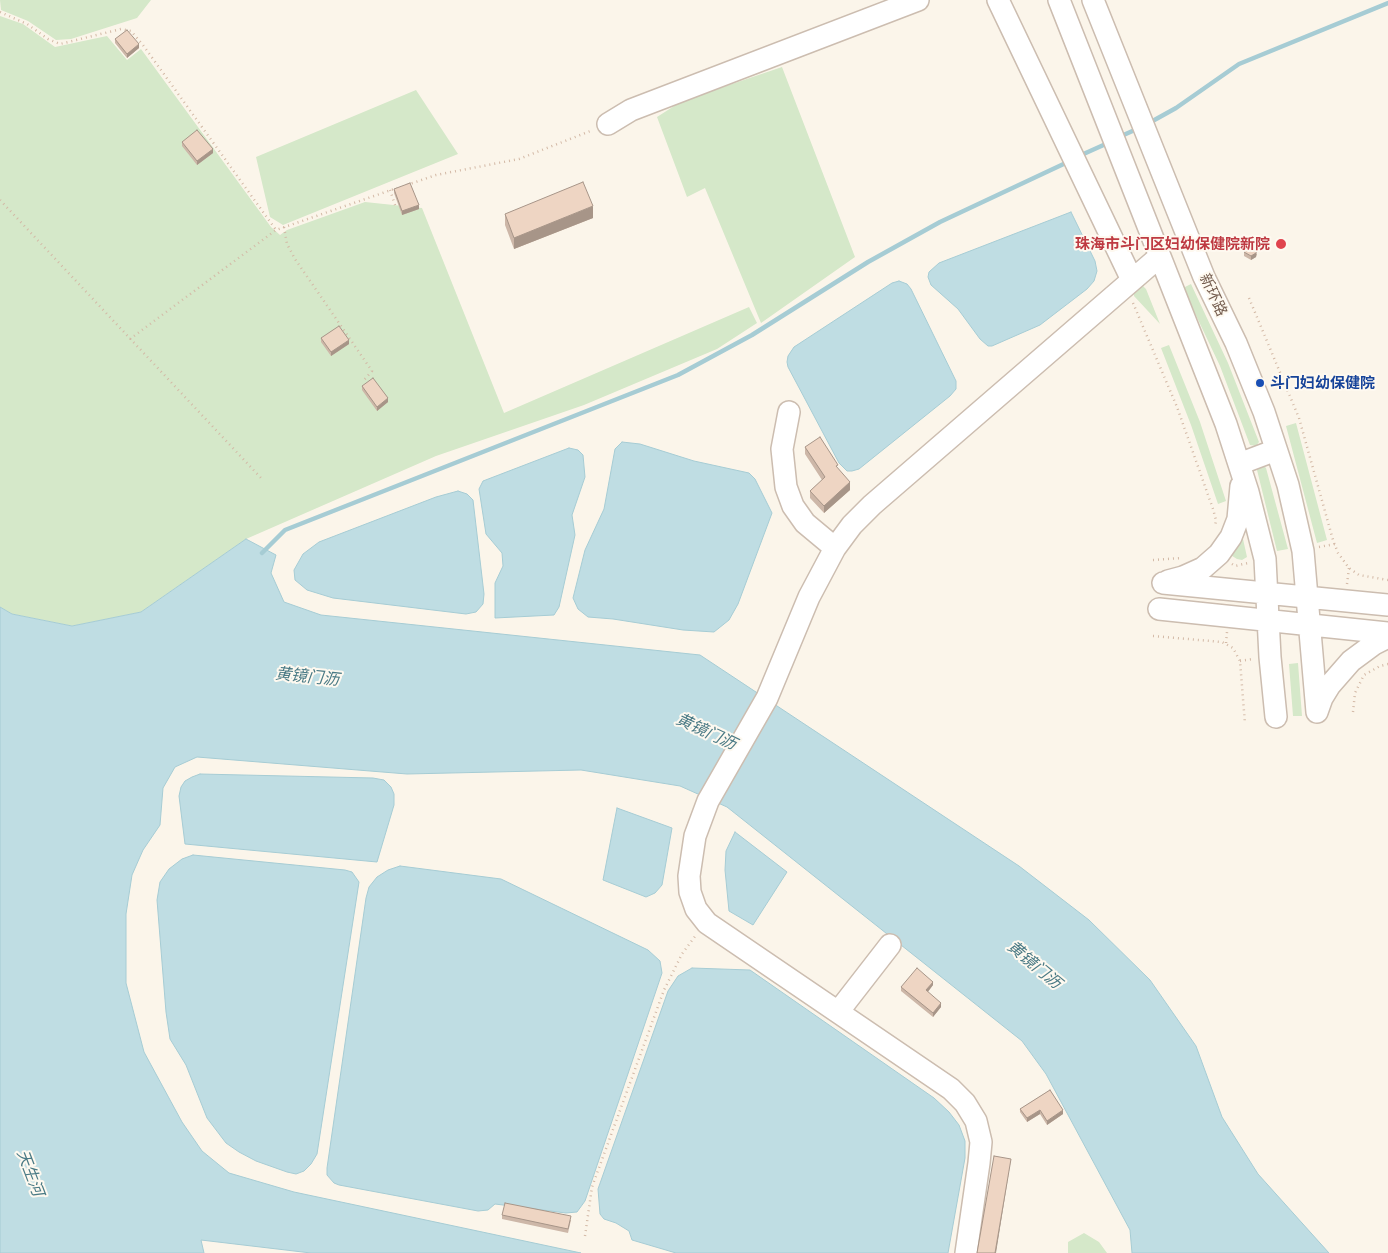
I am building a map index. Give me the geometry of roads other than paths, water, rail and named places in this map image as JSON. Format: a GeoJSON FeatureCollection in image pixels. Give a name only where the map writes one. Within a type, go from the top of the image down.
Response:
{"type":"FeatureCollection","features":[{"type":"Feature","properties":{"kind":"street"},"geometry":{"type":"LineString","coordinates":[[608,124],[631,110],[918,0]]}},
{"type":"Feature","properties":{"kind":"street"},"geometry":{"type":"LineString","coordinates":[[998,0],[1129,283]]}},
{"type":"Feature","properties":{"kind":"street"},"geometry":{"type":"LineString","coordinates":[[1059,0],[1226,424],[1248,492],[1265,560],[1270,658],[1276,717]]}},
{"type":"Feature","properties":{"kind":"street","name":"新环路"},"geometry":{"type":"LineString","coordinates":[[1093,0],[1204,277],[1236,343],[1264,412],[1288,485],[1303,551],[1317,712],[1322,698],[1330,685],[1350,661],[1374,644],[1388,637]]}},
{"type":"Feature","properties":{"kind":"street"},"geometry":{"type":"LineString","coordinates":[[966,1253],[981,1142],[976,1121],[965,1103],[951,1089],[707,923],[696,910],[690,892],[689,876],[695,836],[708,801],[767,698],[809,597],[835,548],[852,525],[872,505],[1159,257]]}},
{"type":"Feature","properties":{"kind":"street"},"geometry":{"type":"LineString","coordinates":[[789,412],[782,449],[786,488],[793,506],[805,523],[835,548]]}},
{"type":"Feature","properties":{"kind":"street"},"geometry":{"type":"LineString","coordinates":[[1239,464],[1276,450]]}},
{"type":"Feature","properties":{"kind":"street"},"geometry":{"type":"LineString","coordinates":[[1239,464],[1240,502],[1238,519],[1231,537],[1219,554],[1203,568],[1163,583],[1388,605]]}},
{"type":"Feature","properties":{"kind":"street"},"geometry":{"type":"LineString","coordinates":[[1159,609],[1388,633]]}},
{"type":"Feature","properties":{"kind":"street"},"geometry":{"type":"LineString","coordinates":[[838,1012],[890,945]]}},
{"type":"Feature","properties":{"kind":"water"},"geometry":{"type":"Polygon","coordinates":[[[1071,212],[1095,261],[1097,271],[1094,281],[1087,289],[1040,325],[988,346],[980,339],[958,309],[931,285],[928,277],[929,272],[939,263],[1071,212]]]}},
{"type":"Feature","properties":{"kind":"water"},"geometry":{"type":"Polygon","coordinates":[[[899,281],[907,284],[911,289],[956,381],[956,389],[950,396],[859,469],[847,471],[839,463],[788,367],[788,356],[794,347],[892,283],[899,281]]]}},
{"type":"Feature","properties":{"kind":"water"},"geometry":{"type":"Polygon","coordinates":[[[622,442],[640,444],[694,461],[749,473],[755,479],[772,513],[738,604],[729,620],[714,632],[683,630],[588,617],[578,609],[573,598],[585,550],[604,509],[615,449],[622,442]]]}},
{"type":"Feature","properties":{"kind":"water"},"geometry":{"type":"Polygon","coordinates":[[[569,448],[578,450],[583,455],[585,477],[572,515],[575,535],[559,607],[554,615],[495,618],[495,583],[503,566],[502,553],[486,534],[479,489],[483,481],[569,448]]]}},
{"type":"Feature","properties":{"kind":"water"},"geometry":{"type":"Polygon","coordinates":[[[458,491],[467,494],[473,500],[484,594],[483,604],[476,612],[466,614],[333,598],[307,590],[295,580],[294,570],[303,554],[319,542],[436,497],[458,491]]]}},
{"type":"Feature","properties":{"kind":"water"},"geometry":{"type":"Polygon","coordinates":[[[246,539],[276,555],[271,573],[284,602],[321,615],[700,655],[1019,866],[1089,920],[1150,980],[1196,1046],[1222,1117],[1258,1174],[1329,1253],[1132,1253],[1130,1230],[1046,1074],[1022,1041],[727,807],[680,786],[581,770],[407,774],[197,757],[175,767],[163,788],[160,825],[143,850],[132,875],[126,914],[126,983],[144,1052],[182,1122],[202,1151],[229,1173],[294,1192],[581,1253],[311,1253],[201,1240],[204,1253],[0,1253],[0,607],[12,614],[72,626],[141,612],[246,539]]]}},
{"type":"Feature","properties":{"kind":"water"},"geometry":{"type":"Polygon","coordinates":[[[200,774],[373,778],[384,780],[391,787],[394,794],[394,805],[377,862],[185,844],[179,796],[185,781],[200,774]]]}},
{"type":"Feature","properties":{"kind":"water"},"geometry":{"type":"Polygon","coordinates":[[[617,808],[672,828],[662,885],[655,893],[646,897],[603,880],[617,808]]]}},
{"type":"Feature","properties":{"kind":"water"},"geometry":{"type":"Polygon","coordinates":[[[735,832],[787,872],[753,925],[729,911],[725,870],[726,851],[735,832]]]}},
{"type":"Feature","properties":{"kind":"water"},"geometry":{"type":"Polygon","coordinates":[[[193,855],[345,870],[352,872],[359,882],[317,1154],[304,1171],[296,1174],[256,1161],[226,1143],[207,1118],[186,1065],[170,1039],[157,900],[160,882],[169,869],[182,859],[193,855]]]}},
{"type":"Feature","properties":{"kind":"water"},"geometry":{"type":"Polygon","coordinates":[[[400,866],[501,879],[648,950],[660,961],[662,973],[585,1201],[577,1212],[566,1213],[495,1204],[488,1210],[478,1211],[339,1185],[334,1183],[327,1175],[366,898],[369,887],[377,877],[388,870],[400,866]]]}},
{"type":"Feature","properties":{"kind":"water"},"geometry":{"type":"Polygon","coordinates":[[[692,968],[750,970],[934,1098],[949,1112],[959,1125],[965,1141],[965,1158],[948,1253],[676,1253],[632,1240],[629,1231],[616,1223],[604,1219],[600,1214],[598,1189],[668,991],[678,976],[692,968]]]}},
{"type":"Feature","properties":{"kind":"waterway"},"geometry":{"type":"LineString","coordinates":[[1149,123],[1176,108],[1239,64],[1388,3]]}},
{"type":"Feature","properties":{"kind":"waterway"},"geometry":{"type":"LineString","coordinates":[[1119,137],[1137,129]]}},
{"type":"Feature","properties":{"kind":"waterway"},"geometry":{"type":"LineString","coordinates":[[1079,156],[1108,143]]}},
{"type":"Feature","properties":{"kind":"waterway"},"geometry":{"type":"LineString","coordinates":[[262,553],[285,530],[678,375],[752,335],[868,262],[940,222],[1070,161]]}},
{"type":"Feature","properties":{"kind":"place","name":"珠海市斗门区妇幼保健院新院"},"geometry":{"type":"Point","coordinates":[1281,244]}},
{"type":"Feature","properties":{"kind":"place","name":"斗门妇幼保健院"},"geometry":{"type":"Point","coordinates":[1260,383]}},
{"type":"Feature","properties":{"kind":"water label","name":"黄镜门沥"},"geometry":{"type":"Point","coordinates":[307,677]}},
{"type":"Feature","properties":{"kind":"water label","name":"黄镜门沥"},"geometry":{"type":"Point","coordinates":[706,732]}},
{"type":"Feature","properties":{"kind":"water label","name":"黄镜门沥"},"geometry":{"type":"Point","coordinates":[1034,965]}},
{"type":"Feature","properties":{"kind":"water label","name":"天生河"},"geometry":{"type":"Point","coordinates":[30,1173]}}]}
